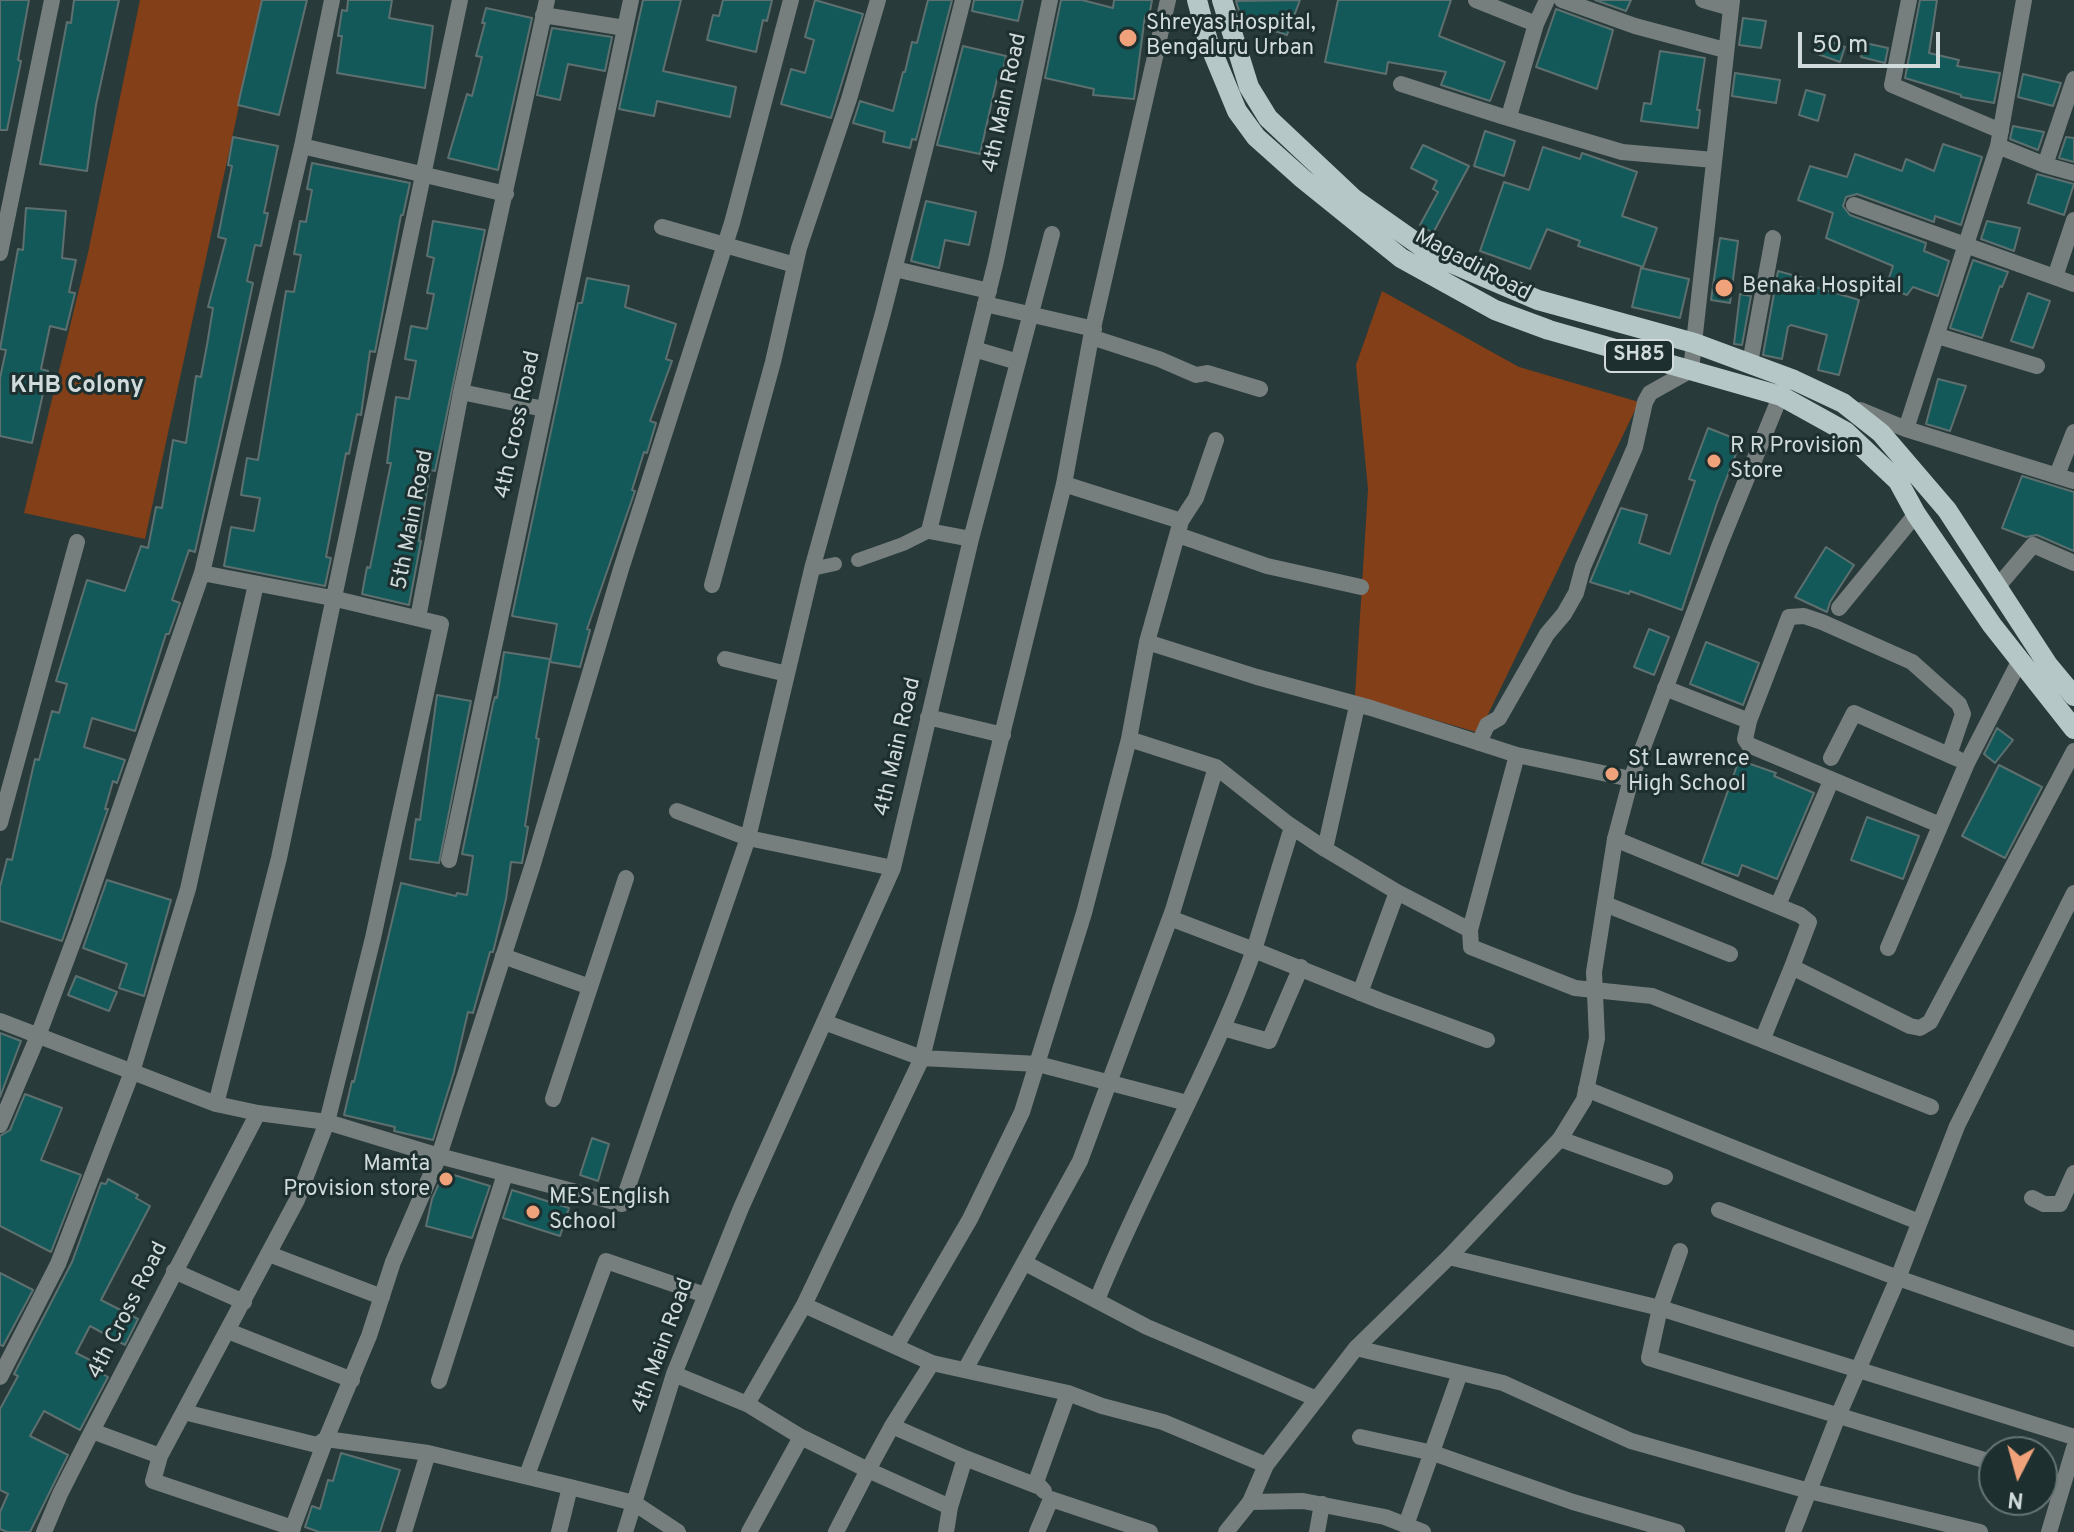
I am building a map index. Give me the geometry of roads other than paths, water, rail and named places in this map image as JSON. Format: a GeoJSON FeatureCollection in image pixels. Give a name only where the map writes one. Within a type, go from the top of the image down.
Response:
{"type":"FeatureCollection","features":[{"type":"Feature","properties":{"kind":"main road","name":"Magadi Road"},"geometry":{"type":"LineString","coordinates":[[1197,0],[1208,41],[1237,111],[1256,137],[1401,258],[1495,310],[1549,330],[1691,370],[1784,386],[1843,403],[1881,433],[1947,510],[1999,585],[2048,665],[2074,696]]}},
{"type":"Feature","properties":{"kind":"main road","name":"Magadi Road"},"geometry":{"type":"LineString","coordinates":[[1222,0],[1249,87],[1268,118],[1354,199],[1435,256],[1525,295],[1694,343],[1750,363],[1846,432],[1898,481],[1916,514],[1992,625],[2074,729]]}},
{"type":"Feature","properties":{"kind":"street"},"geometry":{"type":"LineString","coordinates":[[0,253],[52,0]]}},
{"type":"Feature","properties":{"kind":"street"},"geometry":{"type":"LineString","coordinates":[[0,1125],[38,1036],[81,921],[202,573],[302,146],[332,0]]}},
{"type":"Feature","properties":{"kind":"street"},"geometry":{"type":"LineString","coordinates":[[216,1104],[279,858],[460,0]]}},
{"type":"Feature","properties":{"kind":"street","name":"4th Cross Road"},"geometry":{"type":"LineString","coordinates":[[449,860],[631,0]]}},
{"type":"Feature","properties":{"kind":"street"},"geometry":{"type":"LineString","coordinates":[[327,1122],[297,1200],[160,1456],[153,1481],[292,1530],[352,1380],[393,1262],[439,1156],[724,245],[791,0]]}},
{"type":"Feature","properties":{"kind":"street"},"geometry":{"type":"LineString","coordinates":[[712,585],[773,362],[795,265],[878,0]]}},
{"type":"Feature","properties":{"kind":"street"},"geometry":{"type":"LineString","coordinates":[[0,1021],[216,1104],[327,1122],[439,1156],[622,1204],[748,838],[812,569],[895,269],[963,0]]}},
{"type":"Feature","properties":{"kind":"street","name":"4th Main Road"},"geometry":{"type":"LineString","coordinates":[[929,531],[987,297],[1050,0]]}},
{"type":"Feature","properties":{"kind":"street"},"geometry":{"type":"LineString","coordinates":[[747,1404],[804,1305],[922,1058],[1064,484],[1092,333],[1168,0]]}},
{"type":"Feature","properties":{"kind":"street"},"geometry":{"type":"LineString","coordinates":[[1476,0],[1536,24]]}},
{"type":"Feature","properties":{"kind":"street"},"geometry":{"type":"LineString","coordinates":[[1507,117],[1536,24],[1547,0]]}},
{"type":"Feature","properties":{"kind":"street"},"geometry":{"type":"LineString","coordinates":[[1562,0],[1635,26],[1725,50]]}},
{"type":"Feature","properties":{"kind":"street"},"geometry":{"type":"LineString","coordinates":[[1479,743],[1487,725],[1499,718],[1547,634],[1576,593],[1583,567],[1635,447],[1645,402],[1650,393],[1691,370],[1731,4],[1703,0]]}},
{"type":"Feature","properties":{"kind":"street"},"geometry":{"type":"LineString","coordinates":[[1909,0],[1892,85],[2045,165],[2074,173]]}},
{"type":"Feature","properties":{"kind":"street"},"geometry":{"type":"LineString","coordinates":[[1906,429],[2000,139],[2024,0]]}},
{"type":"Feature","properties":{"kind":"street"},"geometry":{"type":"LineString","coordinates":[[545,7],[625,28]]}},
{"type":"Feature","properties":{"kind":"street","name":"5th Main Road"},"geometry":{"type":"LineString","coordinates":[[327,1122],[373,938],[441,624],[418,618],[461,392],[545,7]]}},
{"type":"Feature","properties":{"kind":"street"},"geometry":{"type":"LineString","coordinates":[[2045,165],[2074,79]]}},
{"type":"Feature","properties":{"kind":"street"},"geometry":{"type":"LineString","coordinates":[[1401,84],[1622,152],[1714,160]]}},
{"type":"Feature","properties":{"kind":"street"},"geometry":{"type":"LineString","coordinates":[[302,146],[506,194]]}},
{"type":"Feature","properties":{"kind":"street"},"geometry":{"type":"LineString","coordinates":[[1854,205],[2074,284]]}},
{"type":"Feature","properties":{"kind":"street"},"geometry":{"type":"LineString","coordinates":[[2055,277],[2074,220]]}},
{"type":"Feature","properties":{"kind":"street"},"geometry":{"type":"LineString","coordinates":[[662,227],[795,265]]}},
{"type":"Feature","properties":{"kind":"street","name":"4th Main Road"},"geometry":{"type":"LineString","coordinates":[[625,1532],[674,1374],[705,1295],[893,868],[971,539],[1052,234]]}},
{"type":"Feature","properties":{"kind":"street"},"geometry":{"type":"LineString","coordinates":[[1750,363],[1773,238]]}},
{"type":"Feature","properties":{"kind":"street"},"geometry":{"type":"LineString","coordinates":[[895,269],[1092,333],[1196,375],[1207,373],[1260,389]]}},
{"type":"Feature","properties":{"kind":"street"},"geometry":{"type":"LineString","coordinates":[[1938,336],[2037,366]]}},
{"type":"Feature","properties":{"kind":"street"},"geometry":{"type":"LineString","coordinates":[[974,349],[1018,362]]}},
{"type":"Feature","properties":{"kind":"street"},"geometry":{"type":"LineString","coordinates":[[1226,1532],[1250,1502],[1266,1465],[1356,1348],[1449,1257],[1560,1139],[1584,1100],[1597,1038],[1594,972],[1615,839],[1631,779],[1784,386]]}},
{"type":"Feature","properties":{"kind":"street"},"geometry":{"type":"LineString","coordinates":[[461,392],[544,409]]}},
{"type":"Feature","properties":{"kind":"street"},"geometry":{"type":"LineString","coordinates":[[1843,403],[1906,429],[2074,481]]}},
{"type":"Feature","properties":{"kind":"street"},"geometry":{"type":"LineString","coordinates":[[2057,475],[2074,432]]}},
{"type":"Feature","properties":{"kind":"street"},"geometry":{"type":"LineString","coordinates":[[896,1346],[970,1219],[1022,1112],[1084,913],[1129,739],[1147,642],[1179,528],[1196,498],[1216,440]]}},
{"type":"Feature","properties":{"kind":"street"},"geometry":{"type":"LineString","coordinates":[[1064,484],[1267,566],[1361,587]]}},
{"type":"Feature","properties":{"kind":"street"},"geometry":{"type":"LineString","coordinates":[[1839,608],[1916,514]]}},
{"type":"Feature","properties":{"kind":"street"},"geometry":{"type":"LineString","coordinates":[[858,560],[929,531],[971,539]]}},
{"type":"Feature","properties":{"kind":"street"},"geometry":{"type":"LineString","coordinates":[[0,823],[77,542]]}},
{"type":"Feature","properties":{"kind":"street"},"geometry":{"type":"LineString","coordinates":[[1999,585],[2033,545],[2074,563]]}},
{"type":"Feature","properties":{"kind":"street"},"geometry":{"type":"LineString","coordinates":[[812,569],[835,564]]}},
{"type":"Feature","properties":{"kind":"street"},"geometry":{"type":"LineString","coordinates":[[202,573],[418,618]]}},
{"type":"Feature","properties":{"kind":"street"},"geometry":{"type":"LineString","coordinates":[[0,1377],[58,1264],[132,1072],[188,889],[256,584]]}},
{"type":"Feature","properties":{"kind":"street"},"geometry":{"type":"LineString","coordinates":[[1940,825],[1749,745],[1745,739],[1749,721],[1789,617],[1804,616],[1912,662],[1959,704],[1963,714],[1949,755]]}},
{"type":"Feature","properties":{"kind":"street"},"geometry":{"type":"LineString","coordinates":[[1147,642],[1517,755],[1631,779]]}},
{"type":"Feature","properties":{"kind":"street"},"geometry":{"type":"LineString","coordinates":[[725,659],[787,674]]}},
{"type":"Feature","properties":{"kind":"street"},"geometry":{"type":"LineString","coordinates":[[1888,948],[1967,763],[2020,660]]}},
{"type":"Feature","properties":{"kind":"street"},"geometry":{"type":"LineString","coordinates":[[1665,688],[1749,721]]}},
{"type":"Feature","properties":{"kind":"street"},"geometry":{"type":"LineString","coordinates":[[1325,849],[1357,706]]}},
{"type":"Feature","properties":{"kind":"street"},"geometry":{"type":"LineString","coordinates":[[1831,758],[1854,713],[1967,763]]}},
{"type":"Feature","properties":{"kind":"street"},"geometry":{"type":"LineString","coordinates":[[928,717],[1003,735]]}},
{"type":"Feature","properties":{"kind":"street"},"geometry":{"type":"LineString","coordinates":[[1129,739],[1216,767],[1325,849],[1397,892],[1470,930]]}},
{"type":"Feature","properties":{"kind":"street"},"geometry":{"type":"LineString","coordinates":[[1792,967],[1910,1026],[1920,1028],[1930,1022],[2074,751]]}},
{"type":"Feature","properties":{"kind":"street"},"geometry":{"type":"LineString","coordinates":[[1517,755],[1470,930],[1471,947],[1575,988],[1652,996],[1931,1107]]}},
{"type":"Feature","properties":{"kind":"street"},"geometry":{"type":"LineString","coordinates":[[966,1368],[1080,1161],[1170,918],[1216,767]]}},
{"type":"Feature","properties":{"kind":"street"},"geometry":{"type":"LineString","coordinates":[[1778,905],[1828,788]]}},
{"type":"Feature","properties":{"kind":"street"},"geometry":{"type":"LineString","coordinates":[[677,811],[748,838],[893,868]]}},
{"type":"Feature","properties":{"kind":"street"},"geometry":{"type":"LineString","coordinates":[[1097,1300],[1123,1235],[1223,1028],[1254,950],[1292,827]]}},
{"type":"Feature","properties":{"kind":"street"},"geometry":{"type":"LineString","coordinates":[[1615,839],[1778,905],[1809,922],[1763,1038]]}},
{"type":"Feature","properties":{"kind":"street"},"geometry":{"type":"LineString","coordinates":[[553,1099],[626,878]]}},
{"type":"Feature","properties":{"kind":"street"},"geometry":{"type":"LineString","coordinates":[[1360,993],[1397,892]]}},
{"type":"Feature","properties":{"kind":"street"},"geometry":{"type":"LineString","coordinates":[[1793,1532],[1957,1126],[2074,893]]}},
{"type":"Feature","properties":{"kind":"street"},"geometry":{"type":"LineString","coordinates":[[1605,904],[1730,954]]}},
{"type":"Feature","properties":{"kind":"street"},"geometry":{"type":"LineString","coordinates":[[1170,918],[1487,1040]]}},
{"type":"Feature","properties":{"kind":"street"},"geometry":{"type":"LineString","coordinates":[[503,956],[590,987]]}},
{"type":"Feature","properties":{"kind":"street"},"geometry":{"type":"LineString","coordinates":[[1223,1028],[1269,1041],[1301,967]]}},
{"type":"Feature","properties":{"kind":"street"},"geometry":{"type":"LineString","coordinates":[[824,1022],[922,1058],[1038,1064],[1187,1103]]}},
{"type":"Feature","properties":{"kind":"street"},"geometry":{"type":"LineString","coordinates":[[1586,1089],[1919,1222]]}},
{"type":"Feature","properties":{"kind":"street","name":"4th Cross Road"},"geometry":{"type":"LineString","coordinates":[[44,1532],[92,1431],[258,1113]]}},
{"type":"Feature","properties":{"kind":"street"},"geometry":{"type":"LineString","coordinates":[[1560,1139],[1665,1177]]}},
{"type":"Feature","properties":{"kind":"street"},"geometry":{"type":"LineString","coordinates":[[2032,1198],[2044,1204],[2060,1204],[2074,1173]]}},
{"type":"Feature","properties":{"kind":"street"},"geometry":{"type":"LineString","coordinates":[[439,1381],[505,1174]]}},
{"type":"Feature","properties":{"kind":"street"},"geometry":{"type":"LineString","coordinates":[[1719,1210],[1898,1278],[2074,1339]]}},
{"type":"Feature","properties":{"kind":"street"},"geometry":{"type":"LineString","coordinates":[[1680,1251],[1660,1308],[1649,1358],[1978,1458]]}},
{"type":"Feature","properties":{"kind":"street"},"geometry":{"type":"LineString","coordinates":[[269,1254],[382,1297]]}},
{"type":"Feature","properties":{"kind":"street"},"geometry":{"type":"LineString","coordinates":[[1449,1257],[1660,1308],[2074,1437]]}},
{"type":"Feature","properties":{"kind":"street"},"geometry":{"type":"LineString","coordinates":[[527,1475],[606,1261],[705,1295]]}},
{"type":"Feature","properties":{"kind":"street"},"geometry":{"type":"LineString","coordinates":[[1025,1263],[1147,1327],[1317,1399]]}},
{"type":"Feature","properties":{"kind":"street"},"geometry":{"type":"LineString","coordinates":[[174,1271],[244,1302]]}},
{"type":"Feature","properties":{"kind":"street"},"geometry":{"type":"LineString","coordinates":[[804,1305],[932,1363],[966,1368],[1068,1393],[1102,1406],[1163,1422],[1266,1465]]}},
{"type":"Feature","properties":{"kind":"street"},"geometry":{"type":"LineString","coordinates":[[228,1331],[352,1380]]}},
{"type":"Feature","properties":{"kind":"street"},"geometry":{"type":"LineString","coordinates":[[1356,1348],[1503,1383],[1631,1441],[1809,1491],[1980,1532]]}},
{"type":"Feature","properties":{"kind":"street"},"geometry":{"type":"LineString","coordinates":[[836,1532],[892,1426],[932,1363]]}},
{"type":"Feature","properties":{"kind":"street"},"geometry":{"type":"LineString","coordinates":[[1406,1525],[1460,1373]]}},
{"type":"Feature","properties":{"kind":"street"},"geometry":{"type":"LineString","coordinates":[[674,1374],[747,1404],[801,1437],[950,1507]]}},
{"type":"Feature","properties":{"kind":"street"},"geometry":{"type":"LineString","coordinates":[[1046,1493],[1036,1482],[1068,1393]]}},
{"type":"Feature","properties":{"kind":"street"},"geometry":{"type":"LineString","coordinates":[[184,1412],[317,1445],[326,1439],[428,1453],[527,1475],[634,1503],[678,1532]]}},
{"type":"Feature","properties":{"kind":"street"},"geometry":{"type":"LineString","coordinates":[[892,1426],[1046,1493],[1150,1532]]}},
{"type":"Feature","properties":{"kind":"street"},"geometry":{"type":"LineString","coordinates":[[92,1431],[160,1456]]}},
{"type":"Feature","properties":{"kind":"street"},"geometry":{"type":"LineString","coordinates":[[749,1532],[801,1437]]}},
{"type":"Feature","properties":{"kind":"street"},"geometry":{"type":"LineString","coordinates":[[1360,1437],[1433,1453],[1573,1502],[1677,1532]]}},
{"type":"Feature","properties":{"kind":"street"},"geometry":{"type":"LineString","coordinates":[[2049,1532],[2074,1448]]}},
{"type":"Feature","properties":{"kind":"street"},"geometry":{"type":"LineString","coordinates":[[404,1532],[428,1453]]}},
{"type":"Feature","properties":{"kind":"street"},"geometry":{"type":"LineString","coordinates":[[946,1532],[965,1458]]}},
{"type":"Feature","properties":{"kind":"street"},"geometry":{"type":"LineString","coordinates":[[2058,1482],[2063,1484]]}},
{"type":"Feature","properties":{"kind":"street"},"geometry":{"type":"LineString","coordinates":[[559,1532],[570,1487]]}},
{"type":"Feature","properties":{"kind":"street"},"geometry":{"type":"LineString","coordinates":[[1037,1532],[1046,1493]]}},
{"type":"Feature","properties":{"kind":"street"},"geometry":{"type":"LineString","coordinates":[[1250,1502],[1303,1501],[1322,1504],[1385,1517],[1423,1532]]}},
{"type":"Feature","properties":{"kind":"street"},"geometry":{"type":"LineString","coordinates":[[1317,1532],[1322,1504]]}},
{"type":"Feature","properties":{"kind":"place","name":"Shreyas Hospital, Bengaluru Urban"},"geometry":{"type":"Point","coordinates":[1128,38]}},
{"type":"Feature","properties":{"kind":"place","name":"Benaka Hospital"},"geometry":{"type":"Point","coordinates":[1724,288]}},
{"type":"Feature","properties":{"kind":"place","name":"R R Provision Store"},"geometry":{"type":"Point","coordinates":[1714,461]}},
{"type":"Feature","properties":{"kind":"place","name":"St Lawrence High School"},"geometry":{"type":"Point","coordinates":[1612,774]}},
{"type":"Feature","properties":{"kind":"place","name":"Mamta Provision store"},"geometry":{"type":"Point","coordinates":[446,1179]}},
{"type":"Feature","properties":{"kind":"place","name":"MES English School"},"geometry":{"type":"Point","coordinates":[533,1212]}},
{"type":"Feature","properties":{"kind":"district","name":"KHB Colony"},"geometry":{"type":"Point","coordinates":[77,387]}}]}
